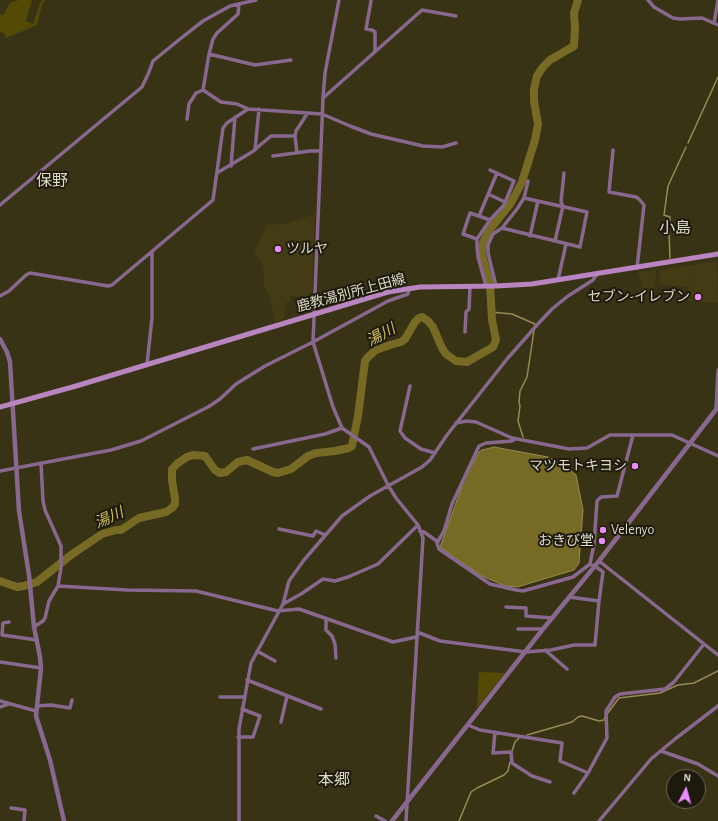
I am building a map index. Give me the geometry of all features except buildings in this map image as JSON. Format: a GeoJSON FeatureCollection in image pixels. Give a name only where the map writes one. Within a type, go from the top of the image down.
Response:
{"type":"FeatureCollection","features":[{"type":"Feature","properties":{"kind":"main road","name":"鹿教湯別所上田線"},"geometry":{"type":"LineString","coordinates":[[0,407],[388,292],[409,288],[532,284],[718,254]]}},
{"type":"Feature","properties":{"kind":"street"},"geometry":{"type":"LineString","coordinates":[[0,206],[142,86],[154,61],[203,21],[230,6],[256,0]]}},
{"type":"Feature","properties":{"kind":"street"},"geometry":{"type":"LineString","coordinates":[[339,0],[326,65],[323,98],[313,342],[342,428],[369,446],[388,485],[396,498],[418,526],[423,538],[406,821]]}},
{"type":"Feature","properties":{"kind":"street"},"geometry":{"type":"LineString","coordinates":[[648,0],[654,7],[673,18],[702,18],[718,25]]}},
{"type":"Feature","properties":{"kind":"street"},"geometry":{"type":"LineString","coordinates":[[714,23],[718,0]]}},
{"type":"Feature","properties":{"kind":"street"},"geometry":{"type":"LineString","coordinates":[[371,1],[366,29],[375,32],[375,51]]}},
{"type":"Feature","properties":{"kind":"street"},"geometry":{"type":"LineString","coordinates":[[203,90],[213,40],[217,33],[238,14],[239,4]]}},
{"type":"Feature","properties":{"kind":"street"},"geometry":{"type":"LineString","coordinates":[[323,98],[422,10],[456,16]]}},
{"type":"Feature","properties":{"kind":"street"},"geometry":{"type":"LineString","coordinates":[[209,54],[255,65],[291,60]]}},
{"type":"Feature","properties":{"kind":"street"},"geometry":{"type":"LineString","coordinates":[[203,90],[221,102],[237,104],[248,109],[322,114],[371,134],[423,146],[442,147],[456,143]]}},
{"type":"Feature","properties":{"kind":"street"},"geometry":{"type":"LineString","coordinates":[[187,119],[189,104],[196,93],[203,90]]}},
{"type":"Feature","properties":{"kind":"street"},"geometry":{"type":"LineString","coordinates":[[0,296],[9,291],[30,273],[108,286],[112,285],[213,200],[223,128],[226,123],[248,109]]}},
{"type":"Feature","properties":{"kind":"street"},"geometry":{"type":"LineString","coordinates":[[255,150],[259,109]]}},
{"type":"Feature","properties":{"kind":"street"},"geometry":{"type":"LineString","coordinates":[[297,153],[295,136],[296,131],[307,114]]}},
{"type":"Feature","properties":{"kind":"street"},"geometry":{"type":"LineString","coordinates":[[231,166],[235,117]]}},
{"type":"Feature","properties":{"kind":"street"},"geometry":{"type":"LineString","coordinates":[[217,173],[231,166],[255,150],[271,136],[295,136]]}},
{"type":"Feature","properties":{"kind":"street"},"geometry":{"type":"LineString","coordinates":[[613,150],[609,192],[636,197],[644,205],[637,268]]}},
{"type":"Feature","properties":{"kind":"street"},"geometry":{"type":"LineString","coordinates":[[273,156],[320,151]]}},
{"type":"Feature","properties":{"kind":"street"},"geometry":{"type":"LineString","coordinates":[[486,286],[476,246],[490,220],[505,202],[514,181],[490,170]]}},
{"type":"Feature","properties":{"kind":"street"},"geometry":{"type":"LineString","coordinates":[[478,216],[497,173]]}},
{"type":"Feature","properties":{"kind":"street"},"geometry":{"type":"LineString","coordinates":[[555,241],[563,206],[561,202],[564,173]]}},
{"type":"Feature","properties":{"kind":"street"},"geometry":{"type":"LineString","coordinates":[[495,286],[488,253],[488,244],[493,234],[502,228],[524,198],[528,181]]}},
{"type":"Feature","properties":{"kind":"street"},"geometry":{"type":"LineString","coordinates":[[488,194],[505,202]]}},
{"type":"Feature","properties":{"kind":"street"},"geometry":{"type":"LineString","coordinates":[[502,228],[580,247],[587,212],[524,198]]}},
{"type":"Feature","properties":{"kind":"street"},"geometry":{"type":"LineString","coordinates":[[530,236],[538,201]]}},
{"type":"Feature","properties":{"kind":"street"},"geometry":{"type":"LineString","coordinates":[[478,240],[463,234],[470,213],[490,220]]}},
{"type":"Feature","properties":{"kind":"street"},"geometry":{"type":"LineString","coordinates":[[558,280],[566,244]]}},
{"type":"Feature","properties":{"kind":"street"},"geometry":{"type":"LineString","coordinates":[[147,364],[152,318],[152,252]]}},
{"type":"Feature","properties":{"kind":"street"},"geometry":{"type":"LineString","coordinates":[[239,821],[238,737],[247,680],[251,663],[283,604],[289,581],[304,560],[342,516],[388,485],[422,467],[430,460],[456,423],[507,359],[537,325],[552,309],[568,296],[593,280],[598,274]]}},
{"type":"Feature","properties":{"kind":"street"},"geometry":{"type":"LineString","coordinates":[[465,332],[466,312],[469,309],[470,287]]}},
{"type":"Feature","properties":{"kind":"street"},"geometry":{"type":"LineString","coordinates":[[0,471],[111,450],[141,441],[208,407],[245,378],[388,301],[408,294],[409,288]]}},
{"type":"Feature","properties":{"kind":"street"},"geometry":{"type":"LineString","coordinates":[[0,339],[9,357],[19,511],[30,575],[34,627],[41,668],[36,709],[37,720],[50,760],[64,821]]}},
{"type":"Feature","properties":{"kind":"street"},"geometry":{"type":"LineString","coordinates":[[392,821],[543,629],[599,561],[717,408],[718,370]]}},
{"type":"Feature","properties":{"kind":"street"},"geometry":{"type":"LineString","coordinates":[[410,386],[400,431],[405,438],[421,449],[435,453]]}},
{"type":"Feature","properties":{"kind":"street"},"geometry":{"type":"LineString","coordinates":[[456,423],[467,421],[476,422],[515,439],[572,449],[587,448],[610,435],[672,435],[718,456]]}},
{"type":"Feature","properties":{"kind":"street"},"geometry":{"type":"LineString","coordinates":[[253,449],[325,434],[342,428]]}},
{"type":"Feature","properties":{"kind":"street"},"geometry":{"type":"LineString","coordinates":[[515,439],[512,441],[486,443],[479,446],[452,504],[444,531],[438,542],[439,549],[490,584],[516,590],[523,590],[573,576],[590,564],[594,544],[597,501],[600,498],[616,496],[633,435]]}},
{"type":"Feature","properties":{"kind":"street"},"geometry":{"type":"LineString","coordinates":[[34,627],[43,621],[50,600],[58,586],[61,568],[61,546],[45,510],[43,501],[41,463]]}},
{"type":"Feature","properties":{"kind":"street"},"geometry":{"type":"LineString","coordinates":[[283,604],[323,579],[335,580],[348,577],[378,564],[418,526]]}},
{"type":"Feature","properties":{"kind":"street"},"geometry":{"type":"LineString","coordinates":[[280,529],[313,536],[316,532],[325,535]]}},
{"type":"Feature","properties":{"kind":"street"},"geometry":{"type":"LineString","coordinates":[[420,531],[424,532],[438,542]]}},
{"type":"Feature","properties":{"kind":"street"},"geometry":{"type":"LineString","coordinates":[[599,561],[718,655]]}},
{"type":"Feature","properties":{"kind":"street"},"geometry":{"type":"LineString","coordinates":[[417,632],[440,641],[526,652],[574,645],[594,644],[598,602],[603,572],[590,564]]}},
{"type":"Feature","properties":{"kind":"street"},"geometry":{"type":"LineString","coordinates":[[58,586],[127,590],[196,591],[278,611],[299,609],[393,642],[416,637]]}},
{"type":"Feature","properties":{"kind":"street"},"geometry":{"type":"LineString","coordinates":[[569,597],[598,602]]}},
{"type":"Feature","properties":{"kind":"street"},"geometry":{"type":"LineString","coordinates":[[506,608],[526,608],[526,616],[553,618]]}},
{"type":"Feature","properties":{"kind":"street"},"geometry":{"type":"LineString","coordinates":[[326,618],[326,630],[332,636],[335,644],[336,658]]}},
{"type":"Feature","properties":{"kind":"street"},"geometry":{"type":"LineString","coordinates":[[9,622],[3,623],[2,635],[36,640]]}},
{"type":"Feature","properties":{"kind":"street"},"geometry":{"type":"LineString","coordinates":[[518,628],[543,629]]}},
{"type":"Feature","properties":{"kind":"street"},"geometry":{"type":"LineString","coordinates":[[574,793],[588,773],[608,738],[606,711],[615,697],[620,694],[665,689],[674,682],[704,644]]}},
{"type":"Feature","properties":{"kind":"street"},"geometry":{"type":"LineString","coordinates":[[545,650],[567,669]]}},
{"type":"Feature","properties":{"kind":"street"},"geometry":{"type":"LineString","coordinates":[[257,651],[275,662]]}},
{"type":"Feature","properties":{"kind":"street"},"geometry":{"type":"LineString","coordinates":[[0,662],[41,668]]}},
{"type":"Feature","properties":{"kind":"street"},"geometry":{"type":"LineString","coordinates":[[247,680],[321,709]]}},
{"type":"Feature","properties":{"kind":"street"},"geometry":{"type":"LineString","coordinates":[[281,722],[287,696]]}},
{"type":"Feature","properties":{"kind":"street"},"geometry":{"type":"LineString","coordinates":[[220,697],[244,698]]}},
{"type":"Feature","properties":{"kind":"street"},"geometry":{"type":"LineString","coordinates":[[0,701],[36,709],[52,705],[70,708],[72,700]]}},
{"type":"Feature","properties":{"kind":"street"},"geometry":{"type":"LineString","coordinates":[[0,707],[8,704]]}},
{"type":"Feature","properties":{"kind":"street"},"geometry":{"type":"LineString","coordinates":[[599,821],[651,759],[718,706]]}},
{"type":"Feature","properties":{"kind":"street"},"geometry":{"type":"LineString","coordinates":[[238,737],[253,737],[260,716],[242,709]]}},
{"type":"Feature","properties":{"kind":"street"},"geometry":{"type":"LineString","coordinates":[[468,725],[480,730],[562,743],[560,761],[588,773]]}},
{"type":"Feature","properties":{"kind":"street"},"geometry":{"type":"LineString","coordinates":[[495,732],[493,753],[511,752],[512,763],[532,776],[550,782]]}},
{"type":"Feature","properties":{"kind":"street"},"geometry":{"type":"LineString","coordinates":[[661,751],[698,764],[718,776]]}},
{"type":"Feature","properties":{"kind":"street"},"geometry":{"type":"LineString","coordinates":[[11,808],[25,810],[24,821]]}},
{"type":"Feature","properties":{"kind":"street"},"geometry":{"type":"LineString","coordinates":[[376,816],[384,821]]}},
{"type":"Feature","properties":{"kind":"shaded area"},"geometry":{"type":"Polygon","coordinates":[[[19,0],[32,0],[26,21],[33,24],[40,3],[42,0],[45,0],[42,4],[37,25],[6,38],[5,34],[0,32],[0,15],[4,14],[10,3],[19,0]]]}},
{"type":"Feature","properties":{"kind":"shaded area"},"geometry":{"type":"Polygon","coordinates":[[[315,214],[312,298],[290,296],[290,302],[286,302],[284,319],[275,322],[270,298],[264,286],[263,264],[254,252],[267,225],[289,223],[315,214]]]}},
{"type":"Feature","properties":{"kind":"shaded area"},"geometry":{"type":"Polygon","coordinates":[[[717,261],[718,303],[687,301],[690,265],[717,261]]]}},
{"type":"Feature","properties":{"kind":"shaded area"},"geometry":{"type":"Polygon","coordinates":[[[690,265],[688,287],[659,284],[660,270],[690,265]]]}},
{"type":"Feature","properties":{"kind":"shaded area"},"geometry":{"type":"Polygon","coordinates":[[[656,270],[655,292],[642,290],[642,284],[638,272],[656,270]]]}},
{"type":"Feature","properties":{"kind":"shaded area"},"geometry":{"type":"Polygon","coordinates":[[[494,447],[548,457],[564,465],[576,475],[583,510],[579,563],[574,570],[517,587],[505,586],[482,576],[440,547],[465,478],[479,452],[494,447]]]}},
{"type":"Feature","properties":{"kind":"shaded area"},"geometry":{"type":"Polygon","coordinates":[[[479,672],[505,673],[477,708],[479,672]]]}},
{"type":"Feature","properties":{"kind":"waterway","name":"湯川"},"geometry":{"type":"LineString","coordinates":[[0,581],[17,587],[37,582],[71,555],[102,534],[121,530],[139,518],[166,512],[175,504],[172,469],[187,457],[193,455],[205,456],[215,470],[220,473],[226,472],[238,462],[247,460],[278,473],[291,469],[308,456],[316,453],[349,448],[352,446],[358,416],[365,361],[376,350],[401,342],[405,339],[419,318],[422,317],[428,321],[433,327],[446,354],[456,361],[467,362],[493,347],[496,340],[492,320],[490,284],[482,255],[483,243],[488,232],[511,203],[522,182],[535,140],[538,124],[534,101],[534,89],[537,76],[550,60],[574,46],[574,13],[578,0]]}},
{"type":"Feature","properties":{"kind":"waterway"},"geometry":{"type":"LineString","coordinates":[[688,143],[718,77]]}},
{"type":"Feature","properties":{"kind":"waterway"},"geometry":{"type":"LineString","coordinates":[[670,258],[670,217],[664,215],[668,186],[686,147]]}},
{"type":"Feature","properties":{"kind":"waterway"},"geometry":{"type":"LineString","coordinates":[[491,312],[512,314],[535,324],[527,377],[520,391],[518,421],[523,437]]}},
{"type":"Feature","properties":{"kind":"waterway"},"geometry":{"type":"LineString","coordinates":[[607,714],[619,698],[660,693],[678,685],[694,683],[718,671]]}},
{"type":"Feature","properties":{"kind":"waterway"},"geometry":{"type":"LineString","coordinates":[[527,735],[572,722],[578,717],[582,716],[599,721],[604,720],[605,717]]}},
{"type":"Feature","properties":{"kind":"waterway"},"geometry":{"type":"LineString","coordinates":[[512,751],[515,742],[519,738]]}},
{"type":"Feature","properties":{"kind":"waterway"},"geometry":{"type":"LineString","coordinates":[[459,821],[471,792],[504,775],[508,771],[510,762]]}},
{"type":"Feature","properties":{"kind":"place","name":"ツルヤ"},"geometry":{"type":"Point","coordinates":[278,249]}},
{"type":"Feature","properties":{"kind":"place","name":"セブン-イレブン"},"geometry":{"type":"Point","coordinates":[698,297]}},
{"type":"Feature","properties":{"kind":"place","name":"マツモトキヨシ"},"geometry":{"type":"Point","coordinates":[635,466]}},
{"type":"Feature","properties":{"kind":"place","name":"Velenyo"},"geometry":{"type":"Point","coordinates":[603,530]}},
{"type":"Feature","properties":{"kind":"place","name":"おきび堂"},"geometry":{"type":"Point","coordinates":[602,541]}},
{"type":"Feature","properties":{"kind":"district","name":"保野"},"geometry":{"type":"Point","coordinates":[52,181]}},
{"type":"Feature","properties":{"kind":"district","name":"小島"},"geometry":{"type":"Point","coordinates":[675,228]}},
{"type":"Feature","properties":{"kind":"district","name":"本郷"},"geometry":{"type":"Point","coordinates":[334,780]}}]}
